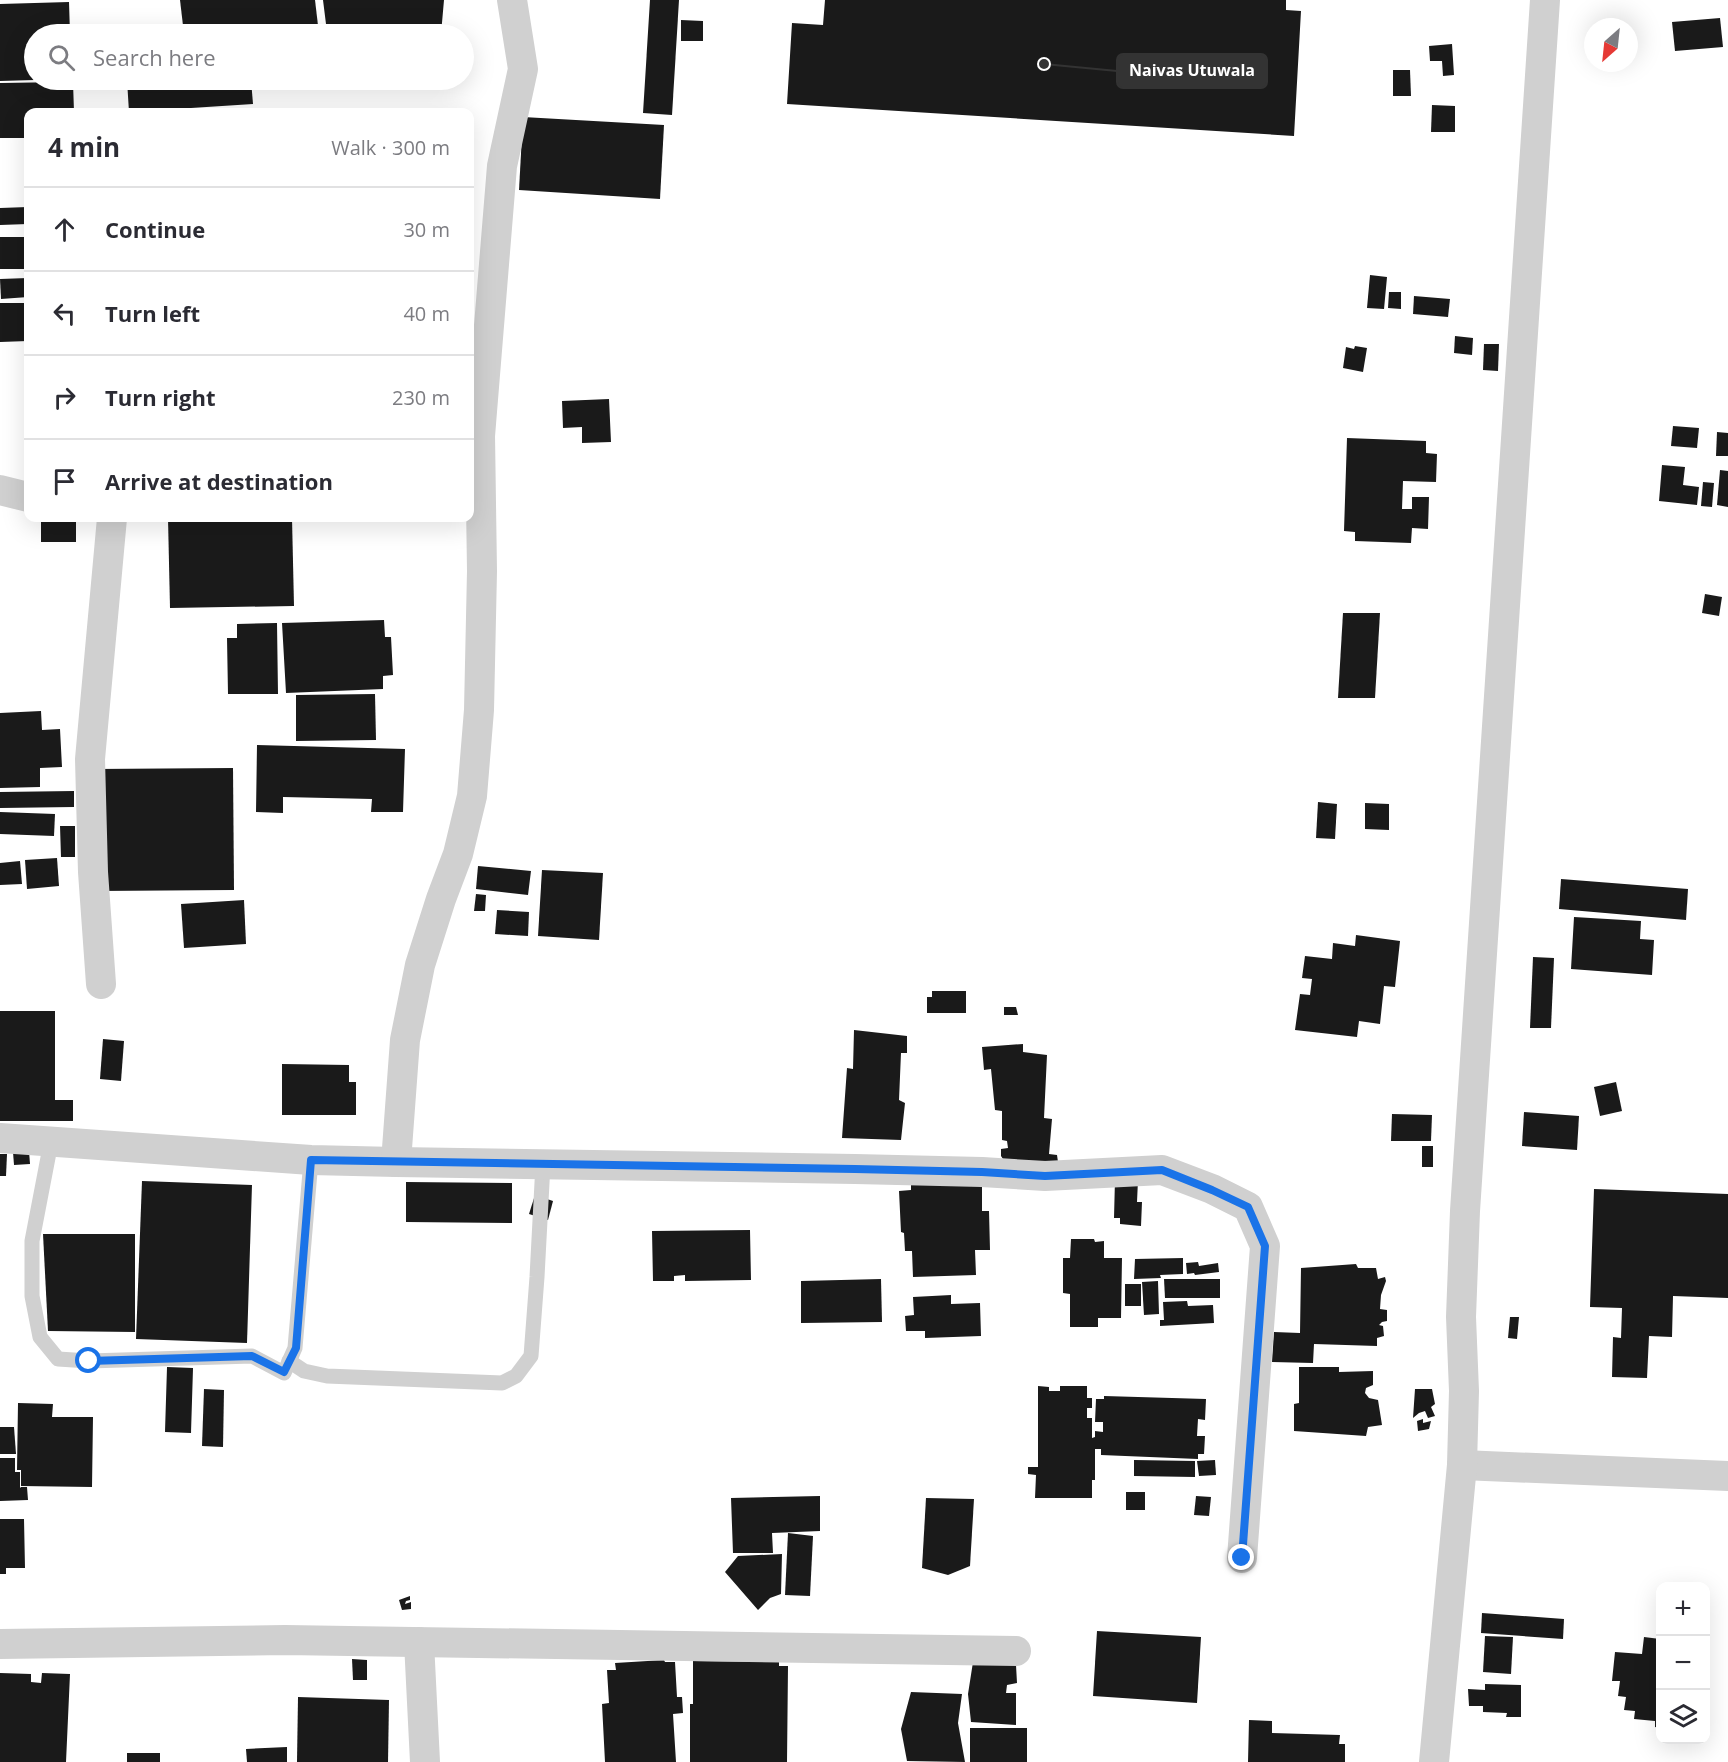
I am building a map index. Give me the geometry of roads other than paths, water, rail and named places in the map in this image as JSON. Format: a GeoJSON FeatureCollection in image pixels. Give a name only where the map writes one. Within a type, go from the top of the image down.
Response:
{"type":"FeatureCollection","features":[{"type":"Feature","properties":{"kind":"street"},"geometry":{"type":"LineString","coordinates":[[396,1162],[405,1040],[418,976],[441,899],[458,854],[472,796],[479,710],[482,571],[475,436],[502,166],[522,69],[512,0]]}},
{"type":"Feature","properties":{"kind":"street"},"geometry":{"type":"LineString","coordinates":[[1434,1762],[1462,1465],[1464,1391],[1461,1317],[1465,1211],[1545,0]]}},
{"type":"Feature","properties":{"kind":"street"},"geometry":{"type":"LineString","coordinates":[[0,490],[24,496]]}},
{"type":"Feature","properties":{"kind":"street"},"geometry":{"type":"LineString","coordinates":[[102,984],[93,872],[90,759],[110,522]]}},
{"type":"Feature","properties":{"kind":"street"},"geometry":{"type":"LineString","coordinates":[[0,1138],[311,1160],[982,1172],[1045,1176],[1162,1170],[1248,1207],[1265,1246],[1242,1558]]}},
{"type":"Feature","properties":{"kind":"street"},"geometry":{"type":"LineString","coordinates":[[1462,1465],[1728,1476]]}},
{"type":"Feature","properties":{"kind":"street"},"geometry":{"type":"LineString","coordinates":[[0,1644],[285,1640],[1016,1651]]}},
{"type":"Feature","properties":{"kind":"street"},"geometry":{"type":"LineString","coordinates":[[419,1642],[425,1762]]}},
{"type":"Feature","properties":{"kind":"lane"},"geometry":{"type":"LineString","coordinates":[[51,1142],[32,1241],[32,1296],[40,1337],[58,1359],[89,1361],[252,1356],[284,1372],[296,1348],[311,1160]]}},
{"type":"Feature","properties":{"kind":"lane"},"geometry":{"type":"LineString","coordinates":[[289,1361],[304,1371],[327,1376],[502,1383],[516,1376],[531,1356],[543,1164]]}},
{"type":"Feature","properties":{"kind":"place","name":"Naivas Utuwala"},"geometry":{"type":"Point","coordinates":[1044,64]}}]}
